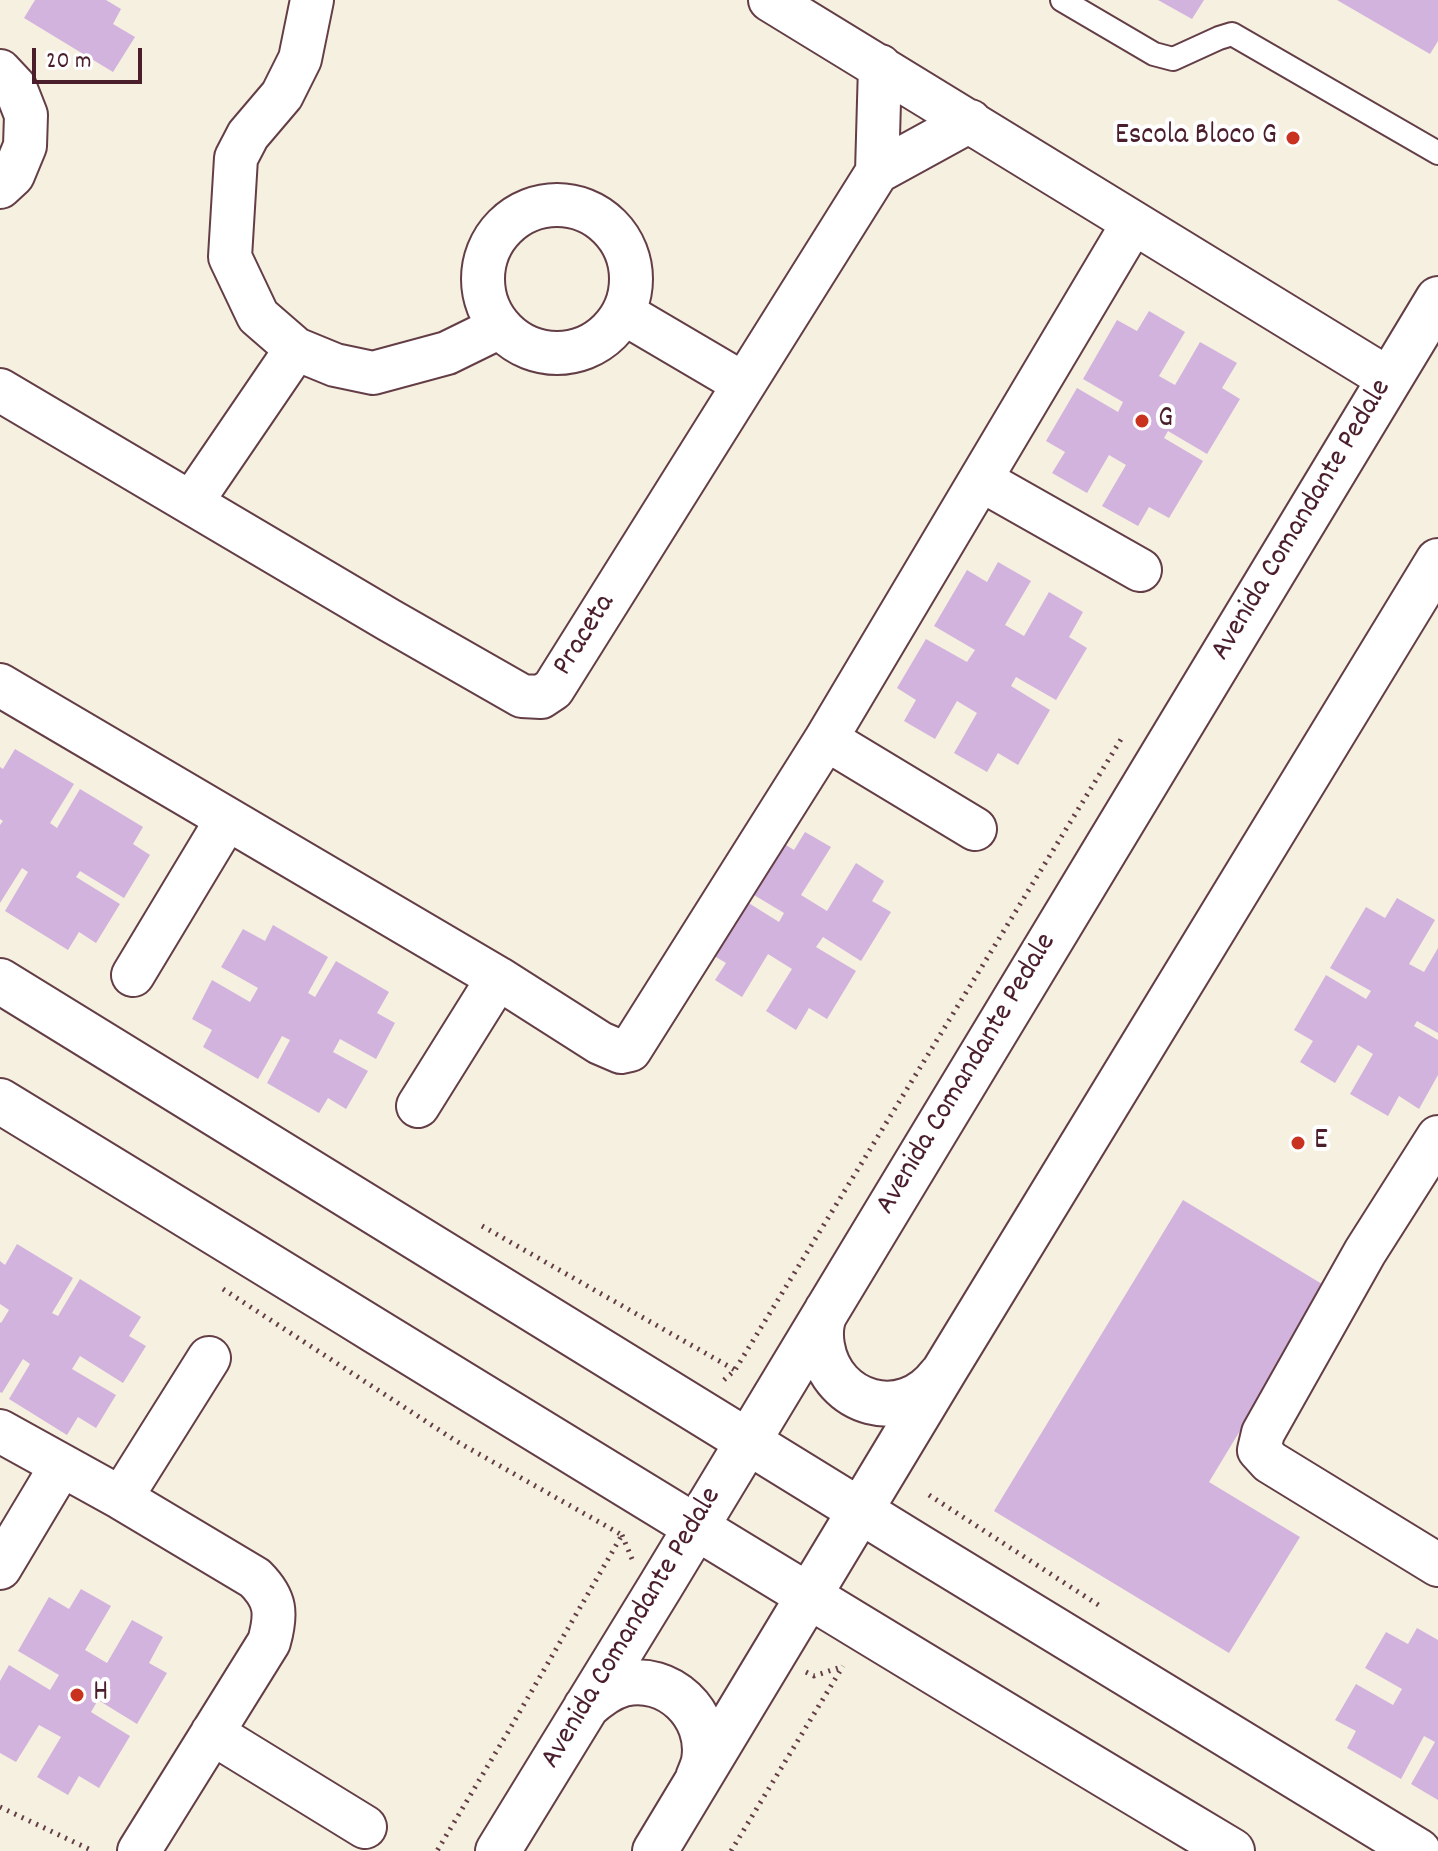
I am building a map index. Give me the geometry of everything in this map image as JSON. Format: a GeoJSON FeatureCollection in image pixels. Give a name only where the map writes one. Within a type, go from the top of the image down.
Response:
{"type":"FeatureCollection","features":[{"type":"Feature","properties":{"kind":"street"},"geometry":{"type":"LineString","coordinates":[[312,0],[300,59],[282,95],[248,135],[236,158],[230,257],[258,316],[296,349],[335,365],[373,373],[447,353],[500,327]]}},
{"type":"Feature","properties":{"kind":"street"},"geometry":{"type":"LineString","coordinates":[[770,0],[1389,379]]}},
{"type":"Feature","properties":{"kind":"street"},"geometry":{"type":"LineString","coordinates":[[877,172],[880,66]]}},
{"type":"Feature","properties":{"kind":"street"},"geometry":{"type":"LineString","coordinates":[[0,71],[15,87],[26,115],[25,146],[13,175],[0,187]]}},
{"type":"Feature","properties":{"kind":"street","name":"Praceta"},"geometry":{"type":"LineString","coordinates":[[0,390],[522,696],[541,697],[553,689],[877,172],[970,121]]}},
{"type":"Feature","properties":{"kind":"street"},"geometry":{"type":"LineString","coordinates":[[562,204],[600,217],[618,236],[629,260],[631,283],[625,314],[607,333],[585,347],[566,352],[540,351],[520,344],[500,327],[487,305],[483,273],[490,248],[507,223],[529,210],[562,204]]}},
{"type":"Feature","properties":{"kind":"street"},"geometry":{"type":"LineString","coordinates":[[0,685],[498,978],[600,1043],[621,1052],[630,1050],[826,739],[1133,223]]}},
{"type":"Feature","properties":{"kind":"street","name":"Avenida Comandante Pedale"},"geometry":{"type":"LineString","coordinates":[[498,1851],[1438,299]]}},
{"type":"Feature","properties":{"kind":"street"},"geometry":{"type":"LineString","coordinates":[[625,314],[744,384]]}},
{"type":"Feature","properties":{"kind":"street"},"geometry":{"type":"LineString","coordinates":[[191,503],[296,349]]}},
{"type":"Feature","properties":{"kind":"street"},"geometry":{"type":"LineString","coordinates":[[981,480],[1140,570]]}},
{"type":"Feature","properties":{"kind":"street"},"geometry":{"type":"LineString","coordinates":[[655,1851],[1438,561]]}},
{"type":"Feature","properties":{"kind":"street"},"geometry":{"type":"LineString","coordinates":[[826,739],[975,829]]}},
{"type":"Feature","properties":{"kind":"street"},"geometry":{"type":"LineString","coordinates":[[133,975],[227,819]]}},
{"type":"Feature","properties":{"kind":"street"},"geometry":{"type":"LineString","coordinates":[[418,1106],[498,978]]}},
{"type":"Feature","properties":{"kind":"street"},"geometry":{"type":"LineString","coordinates":[[0,981],[1418,1851]]}},
{"type":"Feature","properties":{"kind":"street"},"geometry":{"type":"LineString","coordinates":[[0,1101],[962,1690],[1232,1851]]}},
{"type":"Feature","properties":{"kind":"street"},"geometry":{"type":"LineString","coordinates":[[1438,1137],[1365,1252],[1263,1433],[1259,1450],[1270,1462],[1438,1565]]}},
{"type":"Feature","properties":{"kind":"street"},"geometry":{"type":"LineString","coordinates":[[834,1296],[824,1316],[821,1338],[824,1359],[835,1379],[851,1394],[871,1402],[893,1404],[915,1398],[933,1386],[946,1368]]}},
{"type":"Feature","properties":{"kind":"street"},"geometry":{"type":"LineString","coordinates":[[121,1498],[209,1358]]}},
{"type":"Feature","properties":{"kind":"street"},"geometry":{"type":"LineString","coordinates":[[0,1431],[255,1578],[267,1590],[274,1608],[274,1625],[269,1642],[139,1851]]}},
{"type":"Feature","properties":{"kind":"street"},"geometry":{"type":"LineString","coordinates":[[0,1568],[61,1466]]}},
{"type":"Feature","properties":{"kind":"street"},"geometry":{"type":"LineString","coordinates":[[585,1709],[601,1693],[622,1684],[643,1682],[665,1687],[684,1700],[697,1717],[704,1737],[704,1760],[697,1781]]}},
{"type":"Feature","properties":{"kind":"street"},"geometry":{"type":"LineString","coordinates":[[212,1733],[365,1827]]}},
{"type":"Feature","properties":{"kind":"lane"},"geometry":{"type":"LineString","coordinates":[[1062,0],[1154,54],[1173,59],[1232,34],[1438,153]]}},
{"type":"Feature","properties":{"kind":"path"},"geometry":{"type":"LineString","coordinates":[[694,1407],[735,1370],[1124,734]]}},
{"type":"Feature","properties":{"kind":"path"},"geometry":{"type":"LineString","coordinates":[[221,1287],[456,1441],[622,1535],[437,1851]]}},
{"type":"Feature","properties":{"kind":"path"},"geometry":{"type":"LineString","coordinates":[[731,1851],[843,1666],[868,1631]]}},
{"type":"Feature","properties":{"kind":"path"},"geometry":{"type":"LineString","coordinates":[[774,1655],[814,1676],[843,1666]]}},
{"type":"Feature","properties":{"kind":"path"},"geometry":{"type":"LineString","coordinates":[[0,1807],[93,1851]]}},
{"type":"Feature","properties":{"kind":"building"},"geometry":{"type":"Polygon","coordinates":[[[35,0],[106,0],[121,9],[113,24],[135,37],[113,72],[24,18],[35,0]]]}},
{"type":"Feature","properties":{"kind":"building"},"geometry":{"type":"Polygon","coordinates":[[[1158,0],[1204,0],[1192,19],[1158,0]]]}},
{"type":"Feature","properties":{"kind":"building"},"geometry":{"type":"Polygon","coordinates":[[[1337,0],[1438,0],[1438,41],[1430,54],[1337,0]]]}},
{"type":"Feature","properties":{"kind":"building","name":"G"},"geometry":{"type":"Polygon","coordinates":[[[1149,311],[1185,332],[1159,376],[1175,385],[1200,342],[1237,363],[1222,388],[1240,399],[1207,454],[1168,431],[1164,438],[1203,461],[1169,518],[1149,507],[1138,526],[1102,506],[1126,465],[1109,455],[1087,493],[1052,473],[1065,452],[1046,441],[1077,388],[1118,412],[1123,402],[1083,379],[1117,320],[1137,331],[1149,311]]]}},
{"type":"Feature","properties":{"kind":"building"},"geometry":{"type":"Polygon","coordinates":[[[998,562],[1031,581],[1005,625],[1024,636],[1049,592],[1083,612],[1069,637],[1087,648],[1056,700],[1016,677],[1011,686],[1050,710],[1018,765],[998,753],[987,772],[954,753],[977,713],[957,701],[935,739],[904,721],[916,700],[897,688],[926,639],[967,662],[975,650],[934,626],[967,570],[987,582],[998,562]]]}},
{"type":"Feature","properties":{"kind":"building"},"geometry":{"type":"Polygon","coordinates":[[[15,749],[74,784],[50,823],[57,828],[80,789],[143,827],[133,844],[150,855],[124,898],[80,871],[76,877],[120,904],[96,943],[79,932],[68,950],[5,911],[28,872],[22,868],[0,903],[0,825],[3,821],[0,819],[0,767],[3,769],[15,749]]]}},
{"type":"Feature","properties":{"kind":"building"},"geometry":{"type":"Polygon","coordinates":[[[805,832],[831,847],[801,895],[827,911],[856,863],[884,881],[872,901],[891,912],[861,961],[823,937],[816,947],[856,971],[827,1019],[809,1008],[796,1030],[766,1011],[792,969],[768,954],[742,997],[715,980],[726,963],[706,951],[739,897],[779,922],[784,913],[744,889],[775,838],[794,850],[805,832]]]}},
{"type":"Feature","properties":{"kind":"building"},"geometry":{"type":"Polygon","coordinates":[[[1397,898],[1435,920],[1409,964],[1424,972],[1438,948],[1438,1033],[1417,1021],[1414,1026],[1438,1040],[1438,1075],[1419,1109],[1399,1096],[1388,1116],[1350,1094],[1373,1054],[1358,1045],[1335,1083],[1300,1062],[1313,1041],[1294,1030],[1326,975],[1366,999],[1371,991],[1330,968],[1366,907],[1385,918],[1397,898]]]}},
{"type":"Feature","properties":{"kind":"building"},"geometry":{"type":"Polygon","coordinates":[[[273,925],[328,957],[308,993],[315,997],[336,961],[389,992],[377,1013],[395,1023],[376,1059],[340,1039],[333,1052],[368,1071],[346,1109],[328,1098],[319,1113],[267,1083],[290,1040],[282,1036],[258,1079],[203,1047],[212,1030],[192,1019],[212,980],[250,1002],[258,988],[221,967],[243,929],[265,941],[273,925]]]}},
{"type":"Feature","properties":{"kind":"building"},"geometry":{"type":"Polygon","coordinates":[[[1183,1200],[1327,1287],[1209,1482],[1300,1537],[1229,1653],[994,1511],[1183,1200]]]}},
{"type":"Feature","properties":{"kind":"building"},"geometry":{"type":"Polygon","coordinates":[[[17,1244],[73,1278],[52,1313],[58,1316],[80,1279],[141,1317],[129,1336],[146,1346],[123,1383],[80,1356],[72,1369],[116,1395],[96,1428],[78,1417],[67,1435],[9,1399],[30,1364],[23,1359],[0,1392],[0,1322],[9,1310],[0,1304],[0,1261],[5,1265],[17,1244]]]}},
{"type":"Feature","properties":{"kind":"building","name":"H"},"geometry":{"type":"Polygon","coordinates":[[[81,1589],[111,1606],[85,1650],[107,1663],[132,1620],[163,1637],[149,1663],[167,1673],[137,1724],[98,1700],[91,1712],[130,1736],[99,1788],[79,1776],[68,1795],[37,1777],[61,1737],[39,1725],[16,1762],[0,1753],[0,1681],[9,1665],[50,1690],[59,1675],[18,1651],[49,1597],[69,1609],[81,1589]]]}},
{"type":"Feature","properties":{"kind":"building"},"geometry":{"type":"Polygon","coordinates":[[[1417,1628],[1438,1640],[1438,1800],[1411,1784],[1435,1742],[1424,1736],[1401,1779],[1347,1748],[1356,1731],[1335,1720],[1356,1684],[1393,1705],[1402,1689],[1365,1668],[1386,1632],[1408,1644],[1417,1628]]]}},
{"type":"Feature","properties":{"kind":"place","name":"Escola Bloco G"},"geometry":{"type":"Point","coordinates":[1293,138]}},
{"type":"Feature","properties":{"kind":"place","name":"G"},"geometry":{"type":"Point","coordinates":[1142,421]}},
{"type":"Feature","properties":{"kind":"place","name":"E"},"geometry":{"type":"Point","coordinates":[1298,1143]}},
{"type":"Feature","properties":{"kind":"place","name":"H"},"geometry":{"type":"Point","coordinates":[77,1695]}}]}
